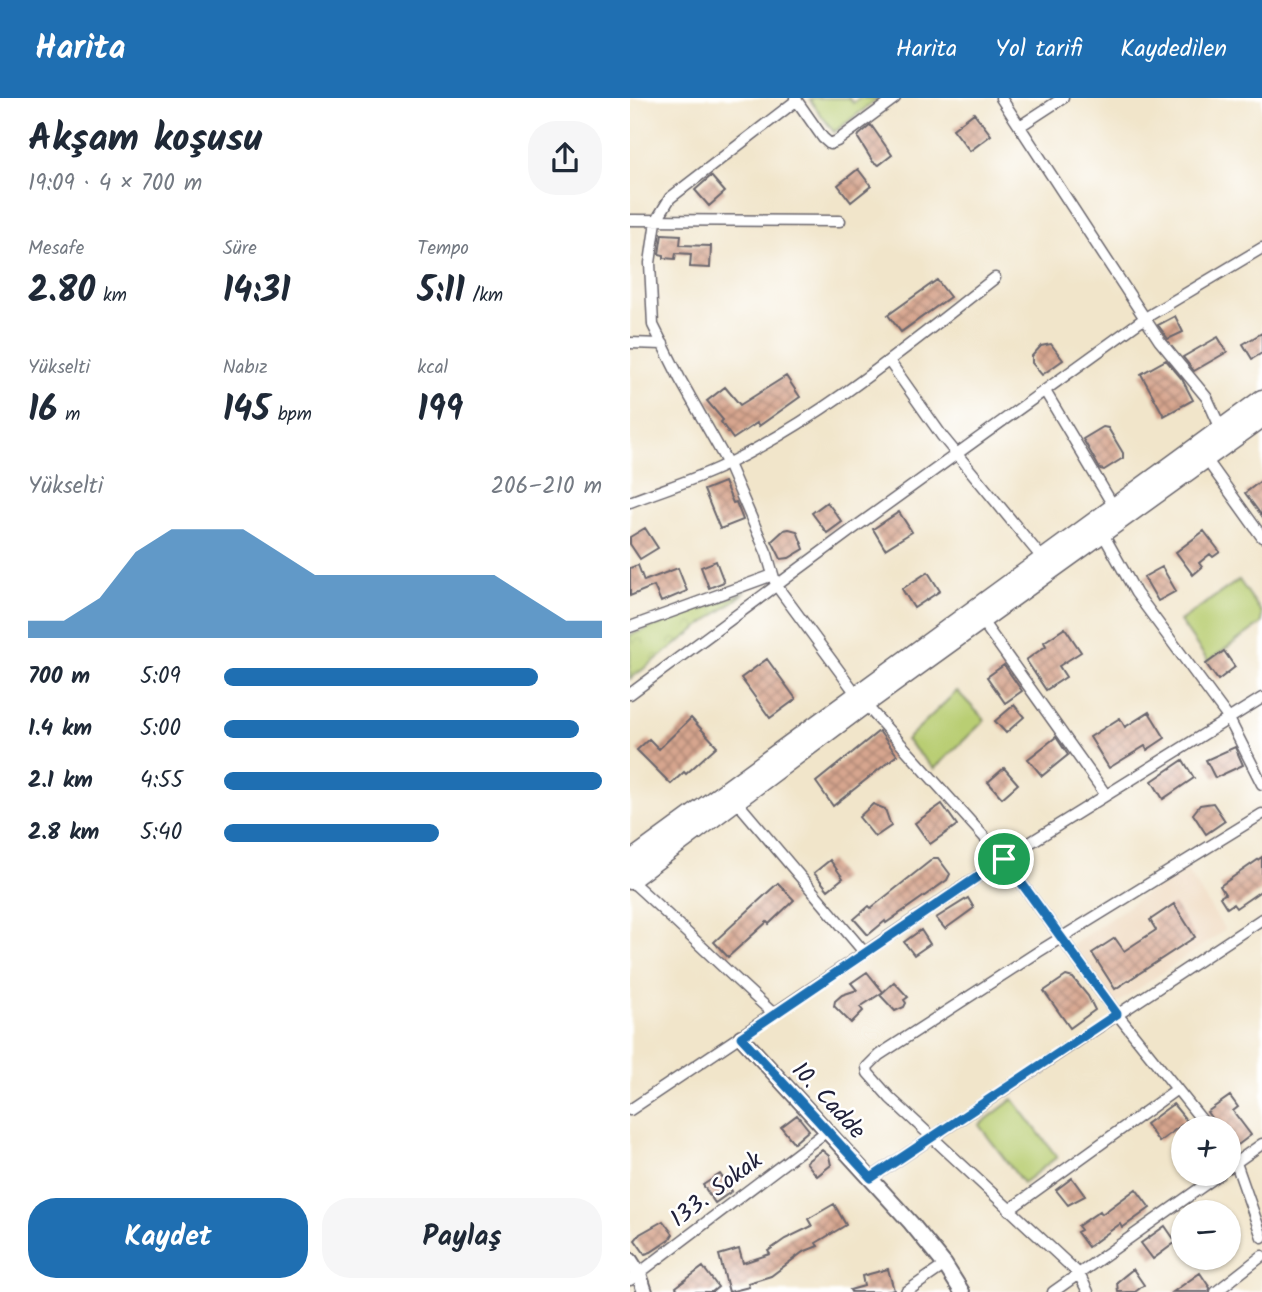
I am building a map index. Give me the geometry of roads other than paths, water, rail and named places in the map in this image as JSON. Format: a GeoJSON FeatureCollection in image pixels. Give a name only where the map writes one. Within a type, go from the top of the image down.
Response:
{"type":"FeatureCollection","features":[{"type":"Feature","properties":{"kind":"highway"},"geometry":{"type":"LineString","coordinates":[[630,880],[737,802],[861,699],[1043,559],[1262,399]]}},
{"type":"Feature","properties":{"kind":"highway"},"geometry":{"type":"LineString","coordinates":[[630,861],[861,699],[982,621],[1262,418]]}},
{"type":"Feature","properties":{"kind":"street"},"geometry":{"type":"LineString","coordinates":[[895,98],[830,144],[796,99],[670,198],[656,221],[650,263],[653,324],[728,464],[767,554],[775,580],[861,699],[1004,859],[1117,1014],[1199,1116]]}},
{"type":"Feature","properties":{"kind":"street"},"geometry":{"type":"LineString","coordinates":[[1001,98],[1159,340],[1207,398],[1221,429]]}},
{"type":"Feature","properties":{"kind":"street"},"geometry":{"type":"LineString","coordinates":[[1020,127],[1063,98]]}},
{"type":"Feature","properties":{"kind":"street"},"geometry":{"type":"LineString","coordinates":[[630,220],[840,221]]}},
{"type":"Feature","properties":{"kind":"street"},"geometry":{"type":"LineString","coordinates":[[630,694],[775,580],[958,455],[1144,318],[1262,248]]}},
{"type":"Feature","properties":{"kind":"street"},"geometry":{"type":"LineString","coordinates":[[630,502],[728,464],[790,429],[889,361],[995,278]]}},
{"type":"Feature","properties":{"kind":"street"},"geometry":{"type":"LineString","coordinates":[[630,343],[663,344]]}},
{"type":"Feature","properties":{"kind":"street"},"geometry":{"type":"LineString","coordinates":[[889,361],[958,455],[1043,559]]}},
{"type":"Feature","properties":{"kind":"street"},"geometry":{"type":"LineString","coordinates":[[1045,391],[1114,507]]}},
{"type":"Feature","properties":{"kind":"street"},"geometry":{"type":"LineString","coordinates":[[1206,459],[1262,537]]}},
{"type":"Feature","properties":{"kind":"street"},"geometry":{"type":"LineString","coordinates":[[1103,534],[1136,593],[1229,719],[1262,784]]}},
{"type":"Feature","properties":{"kind":"street"},"geometry":{"type":"LineString","coordinates":[[630,627],[775,580]]}},
{"type":"Feature","properties":{"kind":"street"},"geometry":{"type":"LineString","coordinates":[[982,621],[1106,795]]}},
{"type":"Feature","properties":{"kind":"street"},"geometry":{"type":"LineString","coordinates":[[630,1110],[1004,859],[1262,698]]}},
{"type":"Feature","properties":{"kind":"street"},"geometry":{"type":"LineString","coordinates":[[737,802],[864,952]]}},
{"type":"Feature","properties":{"kind":"street"},"geometry":{"type":"LineString","coordinates":[[1088,1292],[1079,1275],[890,1098],[868,1073],[867,1067],[878,1055],[1262,814]]}},
{"type":"Feature","properties":{"kind":"street"},"geometry":{"type":"LineString","coordinates":[[630,880],[774,1014]]}},
{"type":"Feature","properties":{"kind":"street"},"geometry":{"type":"LineString","coordinates":[[871,1178],[1262,919]]}},
{"type":"Feature","properties":{"kind":"street","name":"10. Cadde"},"geometry":{"type":"LineString","coordinates":[[741,1037],[871,1178],[945,1265],[962,1292]]}},
{"type":"Feature","properties":{"kind":"street"},"geometry":{"type":"LineString","coordinates":[[1009,1210],[1177,1089]]}},
{"type":"Feature","properties":{"kind":"street","name":"133. Sokak"},"geometry":{"type":"LineString","coordinates":[[635,1277],[827,1132]]}},
{"type":"Feature","properties":{"kind":"street"},"geometry":{"type":"LineString","coordinates":[[1241,1159],[1262,1144]]}},
{"type":"Feature","properties":{"kind":"street"},"geometry":{"type":"LineString","coordinates":[[1053,1292],[1203,1186]]}},
{"type":"Feature","properties":{"kind":"street"},"geometry":{"type":"LineString","coordinates":[[1241,1186],[1262,1237]]}},
{"type":"Feature","properties":{"kind":"street"},"geometry":{"type":"LineString","coordinates":[[1216,1292],[1262,1256]]}},
{"type":"Feature","properties":{"kind":"street"},"geometry":{"type":"LineString","coordinates":[[630,1260],[635,1277],[645,1292]]}},
{"type":"Feature","properties":{"kind":"street"},"geometry":{"type":"LineString","coordinates":[[906,1292],[945,1265]]}}]}
